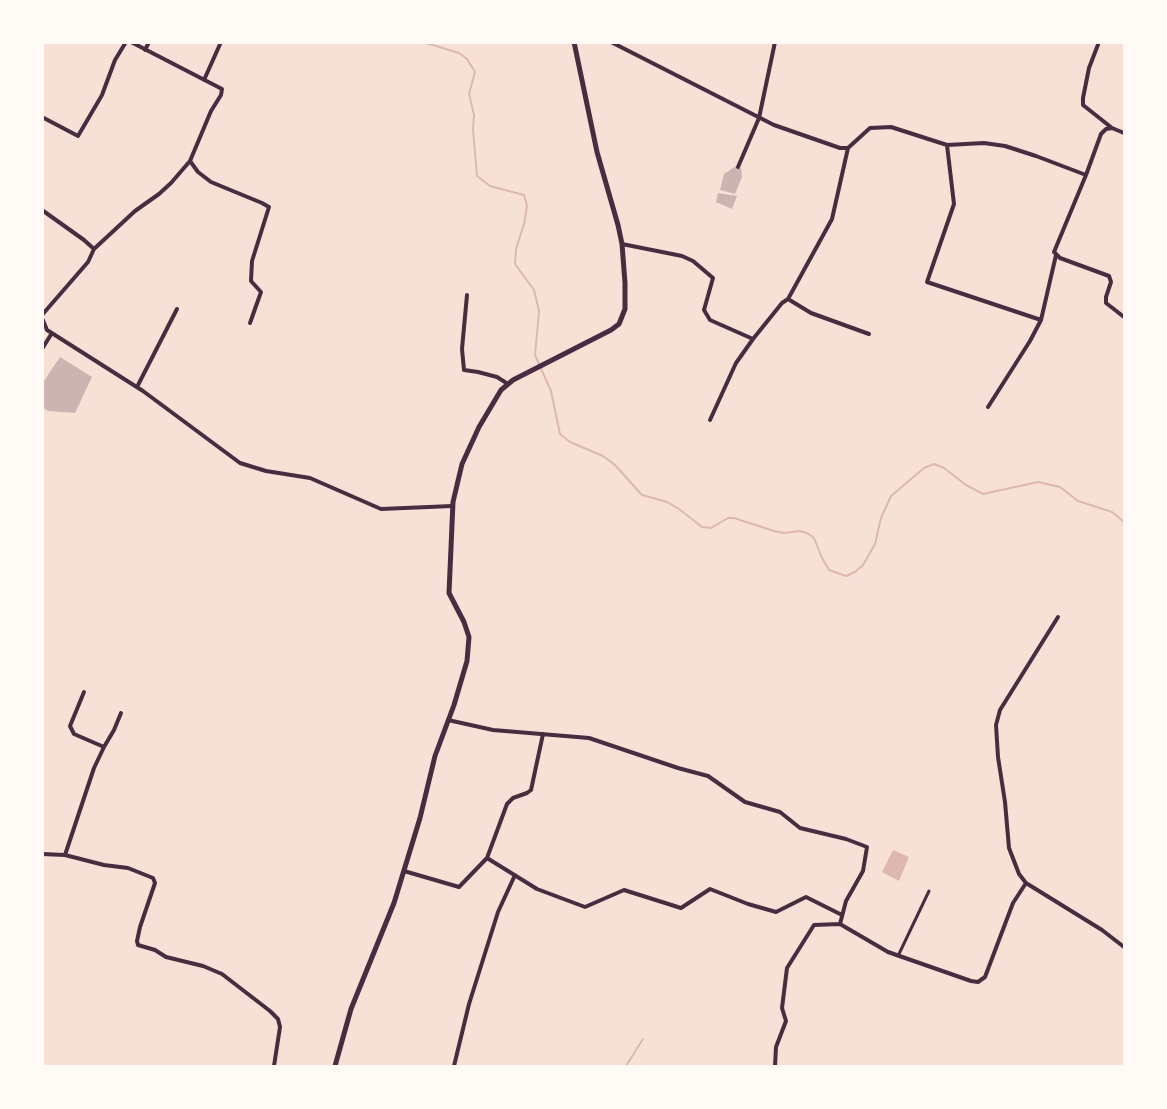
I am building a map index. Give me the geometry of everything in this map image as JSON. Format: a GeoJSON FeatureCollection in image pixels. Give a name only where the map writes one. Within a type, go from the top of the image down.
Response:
{"type":"FeatureCollection","features":[{"type":"Feature","properties":{"kind":"street"},"geometry":{"type":"LineString","coordinates":[[42,117],[78,136],[102,95],[115,60],[126,42]]}},
{"type":"Feature","properties":{"kind":"street"},"geometry":{"type":"LineString","coordinates":[[131,42],[222,89],[221,95],[211,110],[190,161],[165,189],[135,211],[94,250],[88,262],[42,316],[47,330],[137,387],[240,463],[266,471],[310,478],[381,509],[452,506]]}},
{"type":"Feature","properties":{"kind":"street"},"geometry":{"type":"LineString","coordinates":[[146,50],[149,42]]}},
{"type":"Feature","properties":{"kind":"street"},"geometry":{"type":"LineString","coordinates":[[204,80],[221,42]]}},
{"type":"Feature","properties":{"kind":"street"},"geometry":{"type":"LineString","coordinates":[[334,1066],[351,1009],[386,925],[404,871],[420,818],[428,779],[454,705],[469,648],[469,637],[464,622],[449,593],[452,506],[462,464],[500,390],[619,324],[625,309],[622,244],[598,152],[574,42]]}},
{"type":"Feature","properties":{"kind":"street"},"geometry":{"type":"LineString","coordinates":[[611,42],[774,125],[840,148],[848,148]]}},
{"type":"Feature","properties":{"kind":"street"},"geometry":{"type":"LineString","coordinates":[[738,167],[759,118],[775,42]]}},
{"type":"Feature","properties":{"kind":"street"},"geometry":{"type":"LineString","coordinates":[[1100,42],[1089,68],[1083,105],[1112,128],[1124,133]]}},
{"type":"Feature","properties":{"kind":"street"},"geometry":{"type":"LineString","coordinates":[[710,420],[736,363],[782,303],[788,299],[832,220],[848,148],[870,128],[883,126],[899,128],[947,145],[984,143],[1006,146],[1086,175]]}},
{"type":"Feature","properties":{"kind":"street"},"geometry":{"type":"LineString","coordinates":[[988,407],[1030,341],[1041,320],[1056,255],[1054,252],[1055,248],[1101,134],[1106,129],[1112,128]]}},
{"type":"Feature","properties":{"kind":"street"},"geometry":{"type":"LineString","coordinates":[[947,145],[954,204],[927,282],[1041,320]]}},
{"type":"Feature","properties":{"kind":"street"},"geometry":{"type":"LineString","coordinates":[[190,161],[198,172],[211,182],[262,203],[269,208],[252,261],[251,281],[261,292],[250,323]]}},
{"type":"Feature","properties":{"kind":"street"},"geometry":{"type":"LineString","coordinates":[[42,210],[84,240],[94,250]]}},
{"type":"Feature","properties":{"kind":"street"},"geometry":{"type":"LineString","coordinates":[[622,244],[682,256],[693,261],[713,278],[704,310],[710,320],[753,339]]}},
{"type":"Feature","properties":{"kind":"street"},"geometry":{"type":"LineString","coordinates":[[1056,255],[1109,276],[1111,282],[1106,303],[1124,317]]}},
{"type":"Feature","properties":{"kind":"street"},"geometry":{"type":"LineString","coordinates":[[468,295],[462,349],[464,370],[497,377],[508,384]]}},
{"type":"Feature","properties":{"kind":"street"},"geometry":{"type":"LineString","coordinates":[[788,299],[811,313],[869,334]]}},
{"type":"Feature","properties":{"kind":"street"},"geometry":{"type":"LineString","coordinates":[[137,387],[177,309]]}},
{"type":"Feature","properties":{"kind":"street"},"geometry":{"type":"LineString","coordinates":[[42,349],[52,333]]}},
{"type":"Feature","properties":{"kind":"street"},"geometry":{"type":"LineString","coordinates":[[1058,617],[1000,710],[996,725],[1009,848],[1019,874],[1026,883],[1102,930],[1124,947]]}},
{"type":"Feature","properties":{"kind":"street"},"geometry":{"type":"LineString","coordinates":[[84,692],[70,726],[74,734],[104,747]]}},
{"type":"Feature","properties":{"kind":"street"},"geometry":{"type":"LineString","coordinates":[[65,856],[94,768],[121,713]]}},
{"type":"Feature","properties":{"kind":"street"},"geometry":{"type":"LineString","coordinates":[[448,720],[493,730],[589,738],[678,768],[708,776],[745,802],[780,812],[800,828],[846,839],[867,847],[863,871],[846,901],[840,924]]}},
{"type":"Feature","properties":{"kind":"street"},"geometry":{"type":"LineString","coordinates":[[404,871],[459,887],[487,858],[507,804],[513,798],[531,790],[543,734]]}},
{"type":"Feature","properties":{"kind":"street"},"geometry":{"type":"LineString","coordinates":[[42,854],[65,856],[98,864],[128,868],[153,878],[155,883],[140,927],[138,945],[154,950],[166,957],[203,966],[222,974],[270,1011],[278,1019],[280,1027],[274,1066]]}},
{"type":"Feature","properties":{"kind":"street"},"geometry":{"type":"LineString","coordinates":[[487,858],[538,889],[585,907],[624,890],[681,908],[710,889],[748,904],[776,912],[806,897],[842,915]]}},
{"type":"Feature","properties":{"kind":"street"},"geometry":{"type":"LineString","coordinates":[[454,1066],[469,1004],[495,921],[515,875]]}},
{"type":"Feature","properties":{"kind":"street"},"geometry":{"type":"LineString","coordinates":[[775,1066],[776,1047],[786,1021],[782,1008],[787,968],[814,925],[840,924],[878,947],[898,956],[978,982],[985,977],[1013,903],[1026,883]]}},
{"type":"Feature","properties":{"kind":"street"},"geometry":{"type":"LineString","coordinates":[[898,956],[929,891]]}},
{"type":"Feature","properties":{"kind":"shaded area"},"geometry":{"type":"Polygon","coordinates":[[[893,850],[909,857],[899,881],[882,872],[893,850]]]}},
{"type":"Feature","properties":{"kind":"building"},"geometry":{"type":"Polygon","coordinates":[[[736,166],[741,168],[742,177],[735,194],[720,190],[724,174],[736,166]]]}},
{"type":"Feature","properties":{"kind":"building"},"geometry":{"type":"Polygon","coordinates":[[[718,193],[737,196],[732,209],[716,202],[718,193]]]}},
{"type":"Feature","properties":{"kind":"building"},"geometry":{"type":"Polygon","coordinates":[[[60,357],[92,377],[75,413],[48,411],[42,407],[42,384],[60,357]]]}},
{"type":"Feature","properties":{"kind":"waterway"},"geometry":{"type":"LineString","coordinates":[[423,42],[459,53],[467,59],[475,72],[469,94],[474,115],[473,130],[477,176],[490,186],[524,195],[527,206],[524,224],[516,249],[515,264],[534,290],[539,311],[535,355],[551,391],[560,434],[570,442],[603,456],[615,465],[642,495],[667,502],[702,527],[711,528],[728,518],[734,518],[774,531],[784,533],[800,531],[807,533],[814,538],[829,570],[846,576],[855,572],[863,565],[875,544],[881,518],[891,496],[924,468],[934,464],[944,468],[966,485],[983,494],[1038,482],[1060,487],[1078,501],[1112,512],[1124,522]]}},
{"type":"Feature","properties":{"kind":"waterway"},"geometry":{"type":"LineString","coordinates":[[626,1066],[643,1039]]}}]}
